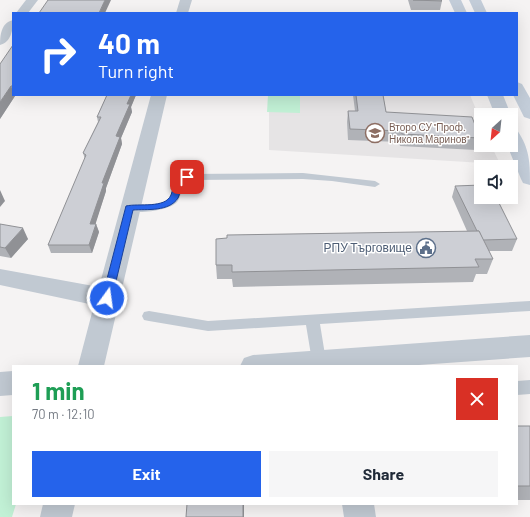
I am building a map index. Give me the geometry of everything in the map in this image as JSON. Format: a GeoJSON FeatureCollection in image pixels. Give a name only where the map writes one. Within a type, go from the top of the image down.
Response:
{"type":"FeatureCollection","features":[{"type":"Feature","properties":{"kind":"street"},"geometry":{"type":"LineString","coordinates":[[23,12],[29,0]]}},
{"type":"Feature","properties":{"kind":"street"},"geometry":{"type":"LineString","coordinates":[[182,12],[186,0]]}},
{"type":"Feature","properties":{"kind":"street"},"geometry":{"type":"LineString","coordinates":[[455,0],[461,12]]}},
{"type":"Feature","properties":{"kind":"street"},"geometry":{"type":"LineString","coordinates":[[475,0],[481,12]]}},
{"type":"Feature","properties":{"kind":"street"},"geometry":{"type":"LineString","coordinates":[[2,48],[12,26]]}},
{"type":"Feature","properties":{"kind":"street"},"geometry":{"type":"LineString","coordinates":[[518,89],[530,114]]}},
{"type":"Feature","properties":{"kind":"street"},"geometry":{"type":"LineString","coordinates":[[90,365],[159,96]]}},
{"type":"Feature","properties":{"kind":"street"},"geometry":{"type":"LineString","coordinates":[[495,96],[500,108]]}},
{"type":"Feature","properties":{"kind":"street"},"geometry":{"type":"LineString","coordinates":[[518,151],[530,179]]}},
{"type":"Feature","properties":{"kind":"street"},"geometry":{"type":"LineString","coordinates":[[0,277],[107,298]]}},
{"type":"Feature","properties":{"kind":"street"},"geometry":{"type":"LineString","coordinates":[[273,365],[334,362],[530,346]]}},
{"type":"Feature","properties":{"kind":"street"},"geometry":{"type":"LineString","coordinates":[[0,384],[12,383]]}},
{"type":"Feature","properties":{"kind":"street"},"geometry":{"type":"LineString","coordinates":[[56,517],[59,505]]}},
{"type":"Feature","properties":{"kind":"street"},"geometry":{"type":"LineString","coordinates":[[358,505],[360,517]]}},
{"type":"Feature","properties":{"kind":"lane"},"geometry":{"type":"LineString","coordinates":[[129,208],[159,206],[169,203],[175,197],[178,182],[187,177],[310,176],[375,184]]}},
{"type":"Feature","properties":{"kind":"lane"},"geometry":{"type":"LineString","coordinates":[[149,316],[206,326],[530,306]]}},
{"type":"Feature","properties":{"kind":"lane"},"geometry":{"type":"LineString","coordinates":[[312,319],[334,362]]}},
{"type":"Feature","properties":{"kind":"lane"},"geometry":{"type":"LineString","coordinates":[[518,388],[530,387]]}},
{"type":"Feature","properties":{"kind":"shaded area","name":"Второ СУ \"Проф. Никола Маринов\""},"geometry":{"type":"Polygon","coordinates":[[[269,96],[470,96],[476,108],[474,108],[474,152],[494,152],[498,160],[474,160],[474,162],[269,150],[269,96]]]}},
{"type":"Feature","properties":{"kind":"green space"},"geometry":{"type":"Polygon","coordinates":[[[268,96],[300,96],[300,113],[267,112],[268,96]]]}},
{"type":"Feature","properties":{"kind":"green space"},"geometry":{"type":"Polygon","coordinates":[[[12,416],[12,505],[16,505],[12,517],[0,517],[0,417],[12,416]]]}},
{"type":"Feature","properties":{"kind":"building"},"geometry":{"type":"Polygon","coordinates":[[[48,0],[105,0],[99,12],[40,12],[48,0]]]}},
{"type":"Feature","properties":{"kind":"building"},"geometry":{"type":"Polygon","coordinates":[[[413,0],[441,0],[442,1],[413,0]]]}},
{"type":"Feature","properties":{"kind":"building"},"geometry":{"type":"Polygon","coordinates":[[[12,46],[12,86],[0,102],[0,64],[12,46]]]}},
{"type":"Feature","properties":{"kind":"building"},"geometry":{"type":"Polygon","coordinates":[[[107,96],[131,96],[127,104],[130,104],[116,136],[120,137],[102,183],[104,183],[90,224],[96,224],[89,245],[48,245],[86,155],[83,153],[101,117],[97,117],[107,96]]]}},
{"type":"Feature","properties":{"kind":"building"},"geometry":{"type":"Polygon","coordinates":[[[356,96],[383,96],[386,112],[472,117],[474,122],[474,138],[402,134],[402,131],[350,129],[348,111],[358,111],[356,96]]]}},
{"type":"Feature","properties":{"kind":"building"},"geometry":{"type":"Polygon","coordinates":[[[474,185],[474,204],[500,204],[517,239],[483,240],[455,186],[474,185]]]}},
{"type":"Feature","properties":{"kind":"building"},"geometry":{"type":"Polygon","coordinates":[[[0,224],[23,228],[5,248],[0,247],[0,224]]]}},
{"type":"Feature","properties":{"kind":"building"},"geometry":{"type":"Polygon","coordinates":[[[479,231],[493,259],[475,259],[479,267],[232,272],[232,265],[216,265],[216,239],[227,238],[227,235],[479,231]]]}},
{"type":"Feature","properties":{"kind":"building"},"geometry":{"type":"Polygon","coordinates":[[[518,426],[530,426],[530,486],[518,486],[518,426]]]}},
{"type":"Feature","properties":{"kind":"building"},"geometry":{"type":"Polygon","coordinates":[[[187,505],[243,505],[243,517],[186,517],[187,505]]]}},
{"type":"Feature","properties":{"kind":"place","name":"Второ СУ \"Проф. Никола Маринов\""},"geometry":{"type":"Point","coordinates":[375,133]}},
{"type":"Feature","properties":{"kind":"place","name":"РПУ Търговище"},"geometry":{"type":"Point","coordinates":[426,248]}},
{"type":"Feature","properties":{"kind":"route"},"geometry":{"type":"LineString","coordinates":[[107,298],[129,208],[159,206],[169,203],[175,197],[178,182],[187,177]]}}]}
